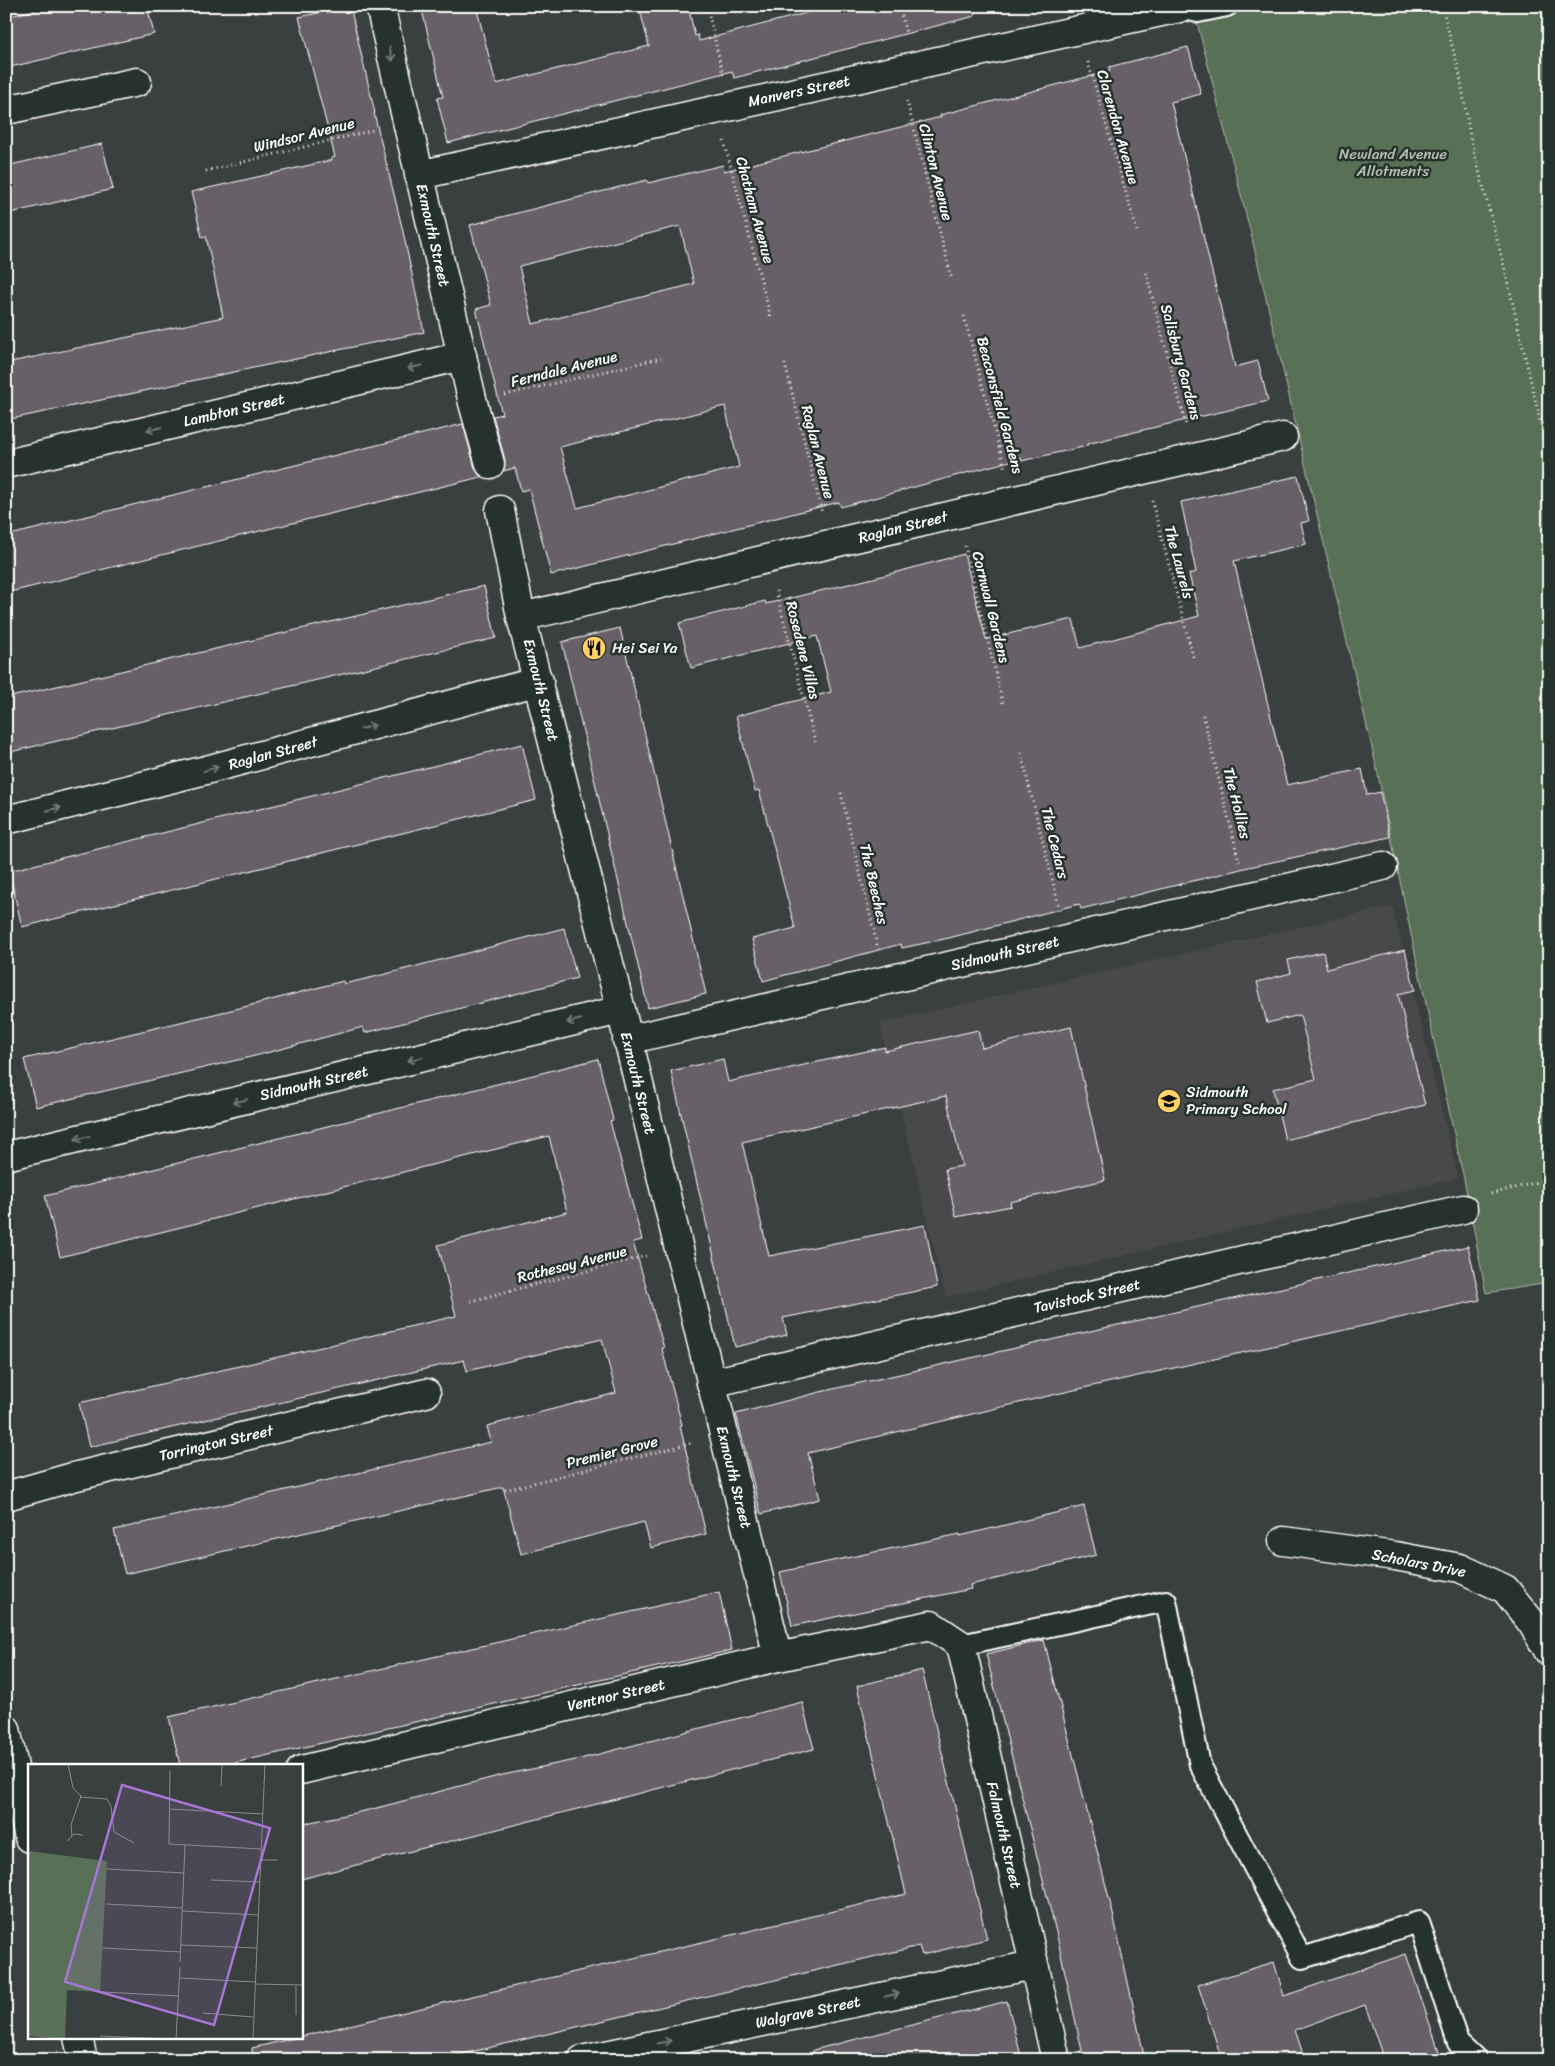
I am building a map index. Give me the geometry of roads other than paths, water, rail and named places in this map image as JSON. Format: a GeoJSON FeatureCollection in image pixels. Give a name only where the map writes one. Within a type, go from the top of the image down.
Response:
{"type":"FeatureCollection","features":[{"type":"Feature","properties":{"kind":"street","name":"Exmouth Street"},"geometry":{"type":"LineString","coordinates":[[380,6],[473,403],[490,464]]}},
{"type":"Feature","properties":{"kind":"street","name":"Manvers Street"},"geometry":{"type":"LineString","coordinates":[[419,175],[1179,8]]}},
{"type":"Feature","properties":{"kind":"street"},"geometry":{"type":"LineString","coordinates":[[6,110],[137,82]]}},
{"type":"Feature","properties":{"kind":"street","name":"Lambton Street"},"geometry":{"type":"LineString","coordinates":[[6,464],[462,356]]}},
{"type":"Feature","properties":{"kind":"street","name":"Raglan Street"},"geometry":{"type":"LineString","coordinates":[[522,616],[1283,437]]}},
{"type":"Feature","properties":{"kind":"street","name":"Exmouth Street"},"geometry":{"type":"LineString","coordinates":[[500,510],[522,616],[621,1010],[778,1657]]}},
{"type":"Feature","properties":{"kind":"street","name":"Raglan Street"},"geometry":{"type":"LineString","coordinates":[[6,820],[206,770],[539,682]]}},
{"type":"Feature","properties":{"kind":"street","name":"Sidmouth Street"},"geometry":{"type":"LineString","coordinates":[[627,1040],[1383,866]]}},
{"type":"Feature","properties":{"kind":"street","name":"Sidmouth Street"},"geometry":{"type":"LineString","coordinates":[[6,1156],[621,1010]]}},
{"type":"Feature","properties":{"kind":"street","name":"Tavistock Street"},"geometry":{"type":"LineString","coordinates":[[711,1383],[1474,1202]]}},
{"type":"Feature","properties":{"kind":"street","name":"Torrington Street"},"geometry":{"type":"LineString","coordinates":[[6,1496],[72,1477],[426,1393]]}},
{"type":"Feature","properties":{"kind":"street","name":"Scholars Drive"},"geometry":{"type":"LineString","coordinates":[[1283,1541],[1395,1556],[1460,1568],[1504,1589],[1532,1622],[1549,1652]]}},
{"type":"Feature","properties":{"kind":"street","name":"Ventnor Street"},"geometry":{"type":"LineString","coordinates":[[302,1770],[778,1657],[931,1624],[962,1645]]}},
{"type":"Feature","properties":{"kind":"street","name":"Falmouth Street"},"geometry":{"type":"LineString","coordinates":[[962,1645],[1056,2060]]}},
{"type":"Feature","properties":{"kind":"street"},"geometry":{"type":"LineString","coordinates":[[6,1729],[28,1835]]}},
{"type":"Feature","properties":{"kind":"street","name":"Walgrave Street"},"geometry":{"type":"LineString","coordinates":[[582,2060],[1033,1965]]}},
{"type":"Feature","properties":{"kind":"street"},"geometry":{"type":"LineString","coordinates":[[78,2038],[84,2060]]}},
{"type":"Feature","properties":{"kind":"lane"},"geometry":{"type":"LineString","coordinates":[[1179,8],[1198,12],[1227,6]]}},
{"type":"Feature","properties":{"kind":"lane"},"geometry":{"type":"LineString","coordinates":[[962,1645],[1166,1601],[1200,1765],[1302,1958],[1419,1922],[1458,2043],[1476,2060]]}},
{"type":"Feature","properties":{"kind":"place","name":"Hei Sei Ya"},"geometry":{"type":"Point","coordinates":[594,648]}},
{"type":"Feature","properties":{"kind":"place","name":"Sidmouth Primary School"},"geometry":{"type":"Point","coordinates":[1169,1101]}},
{"type":"Feature","properties":{"kind":"park label","name":"Newland Avenue Allotments"},"geometry":{"type":"Point","coordinates":[1393,162]}}]}
